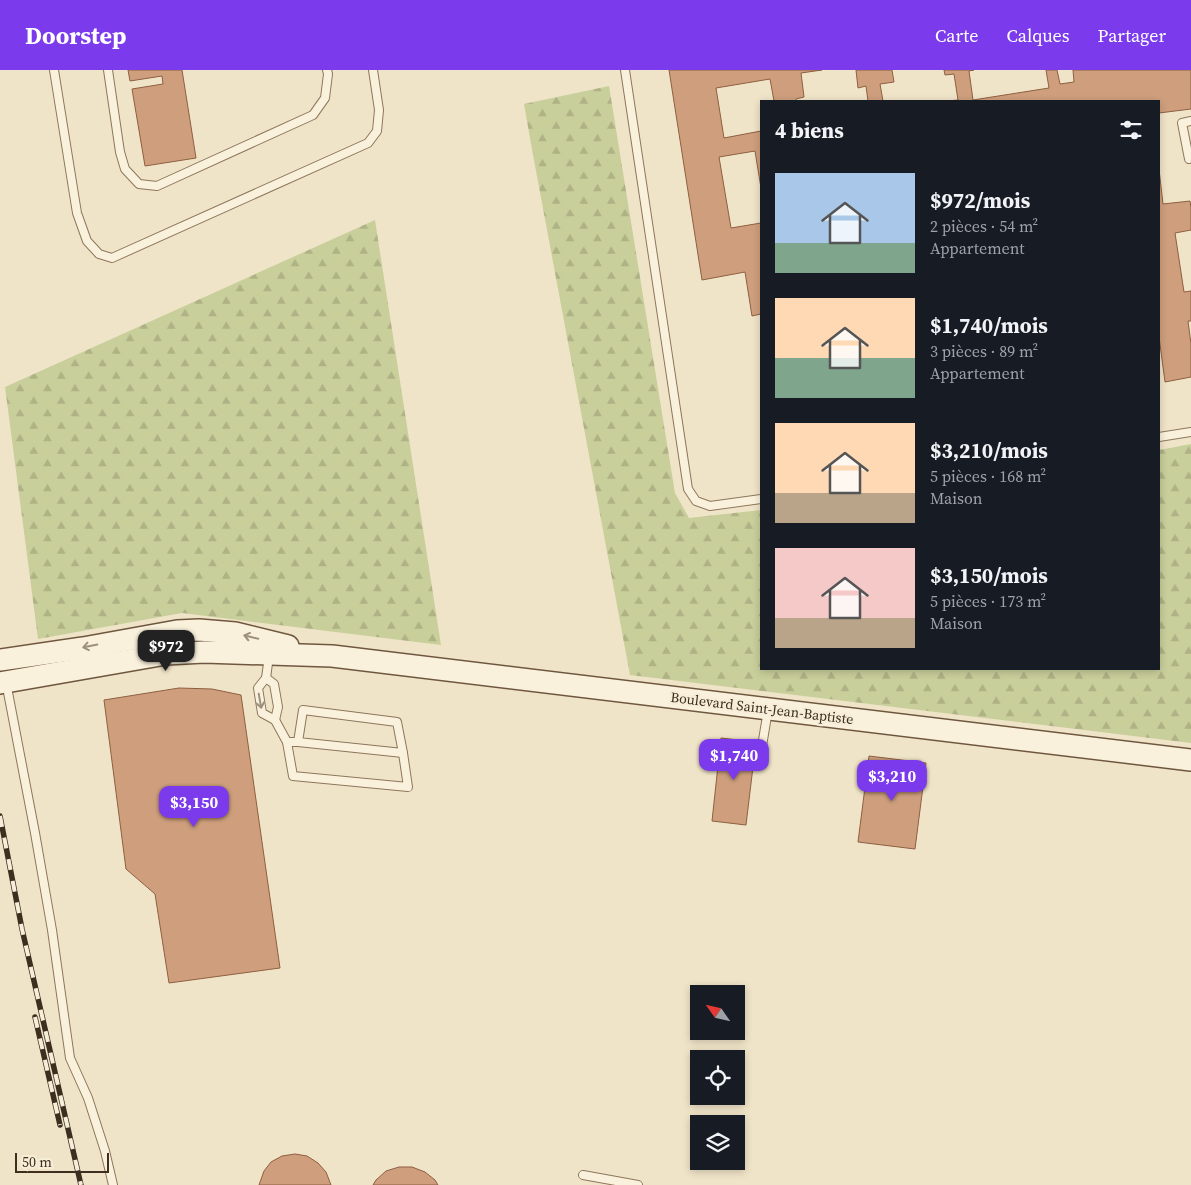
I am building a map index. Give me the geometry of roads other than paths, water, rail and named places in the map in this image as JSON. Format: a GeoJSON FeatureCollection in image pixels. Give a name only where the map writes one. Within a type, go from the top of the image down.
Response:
{"type":"FeatureCollection","features":[{"type":"Feature","properties":{"kind":"main road","name":"Boulevard Saint-Jean-Baptiste"},"geometry":{"type":"LineString","coordinates":[[0,660],[83,648],[176,631],[199,630],[234,633],[332,656]]}},
{"type":"Feature","properties":{"kind":"main road","name":"Boulevard Saint-Jean-Baptiste"},"geometry":{"type":"LineString","coordinates":[[3,682],[166,654],[204,652],[332,656],[1191,760]]}},
{"type":"Feature","properties":{"kind":"lane"},"geometry":{"type":"LineString","coordinates":[[54,70],[77,213],[86,241],[99,254],[112,258],[368,143],[377,131],[379,110],[373,70]]}},
{"type":"Feature","properties":{"kind":"lane"},"geometry":{"type":"LineString","coordinates":[[108,70],[120,152],[125,169],[140,184],[157,186],[313,115],[325,98],[327,70]]}},
{"type":"Feature","properties":{"kind":"lane"},"geometry":{"type":"LineString","coordinates":[[625,70],[688,489],[696,501],[710,506],[760,499]]}},
{"type":"Feature","properties":{"kind":"lane"},"geometry":{"type":"LineString","coordinates":[[1191,121],[1182,123],[1189,159],[1191,158]]}},
{"type":"Feature","properties":{"kind":"lane"},"geometry":{"type":"LineString","coordinates":[[1160,437],[1191,432]]}},
{"type":"Feature","properties":{"kind":"lane"},"geometry":{"type":"LineString","coordinates":[[269,654],[266,678],[258,688],[262,713],[275,720],[288,742],[293,776],[408,786],[397,722],[303,710],[298,742]]}},
{"type":"Feature","properties":{"kind":"lane"},"geometry":{"type":"LineString","coordinates":[[266,678],[274,684],[278,707],[275,720]]}},
{"type":"Feature","properties":{"kind":"lane"},"geometry":{"type":"LineString","coordinates":[[3,682],[34,823],[70,1058],[88,1098],[105,1151],[113,1185]]}},
{"type":"Feature","properties":{"kind":"lane"},"geometry":{"type":"LineString","coordinates":[[760,758],[769,709]]}},
{"type":"Feature","properties":{"kind":"lane"},"geometry":{"type":"LineString","coordinates":[[288,742],[403,753]]}},
{"type":"Feature","properties":{"kind":"lane"},"geometry":{"type":"LineString","coordinates":[[583,1175],[638,1185]]}},
{"type":"Feature","properties":{"kind":"railway"},"geometry":{"type":"LineString","coordinates":[[0,816],[22,929],[81,1185]]}},
{"type":"Feature","properties":{"kind":"railway"},"geometry":{"type":"LineString","coordinates":[[35,1017],[60,1125]]}}]}
